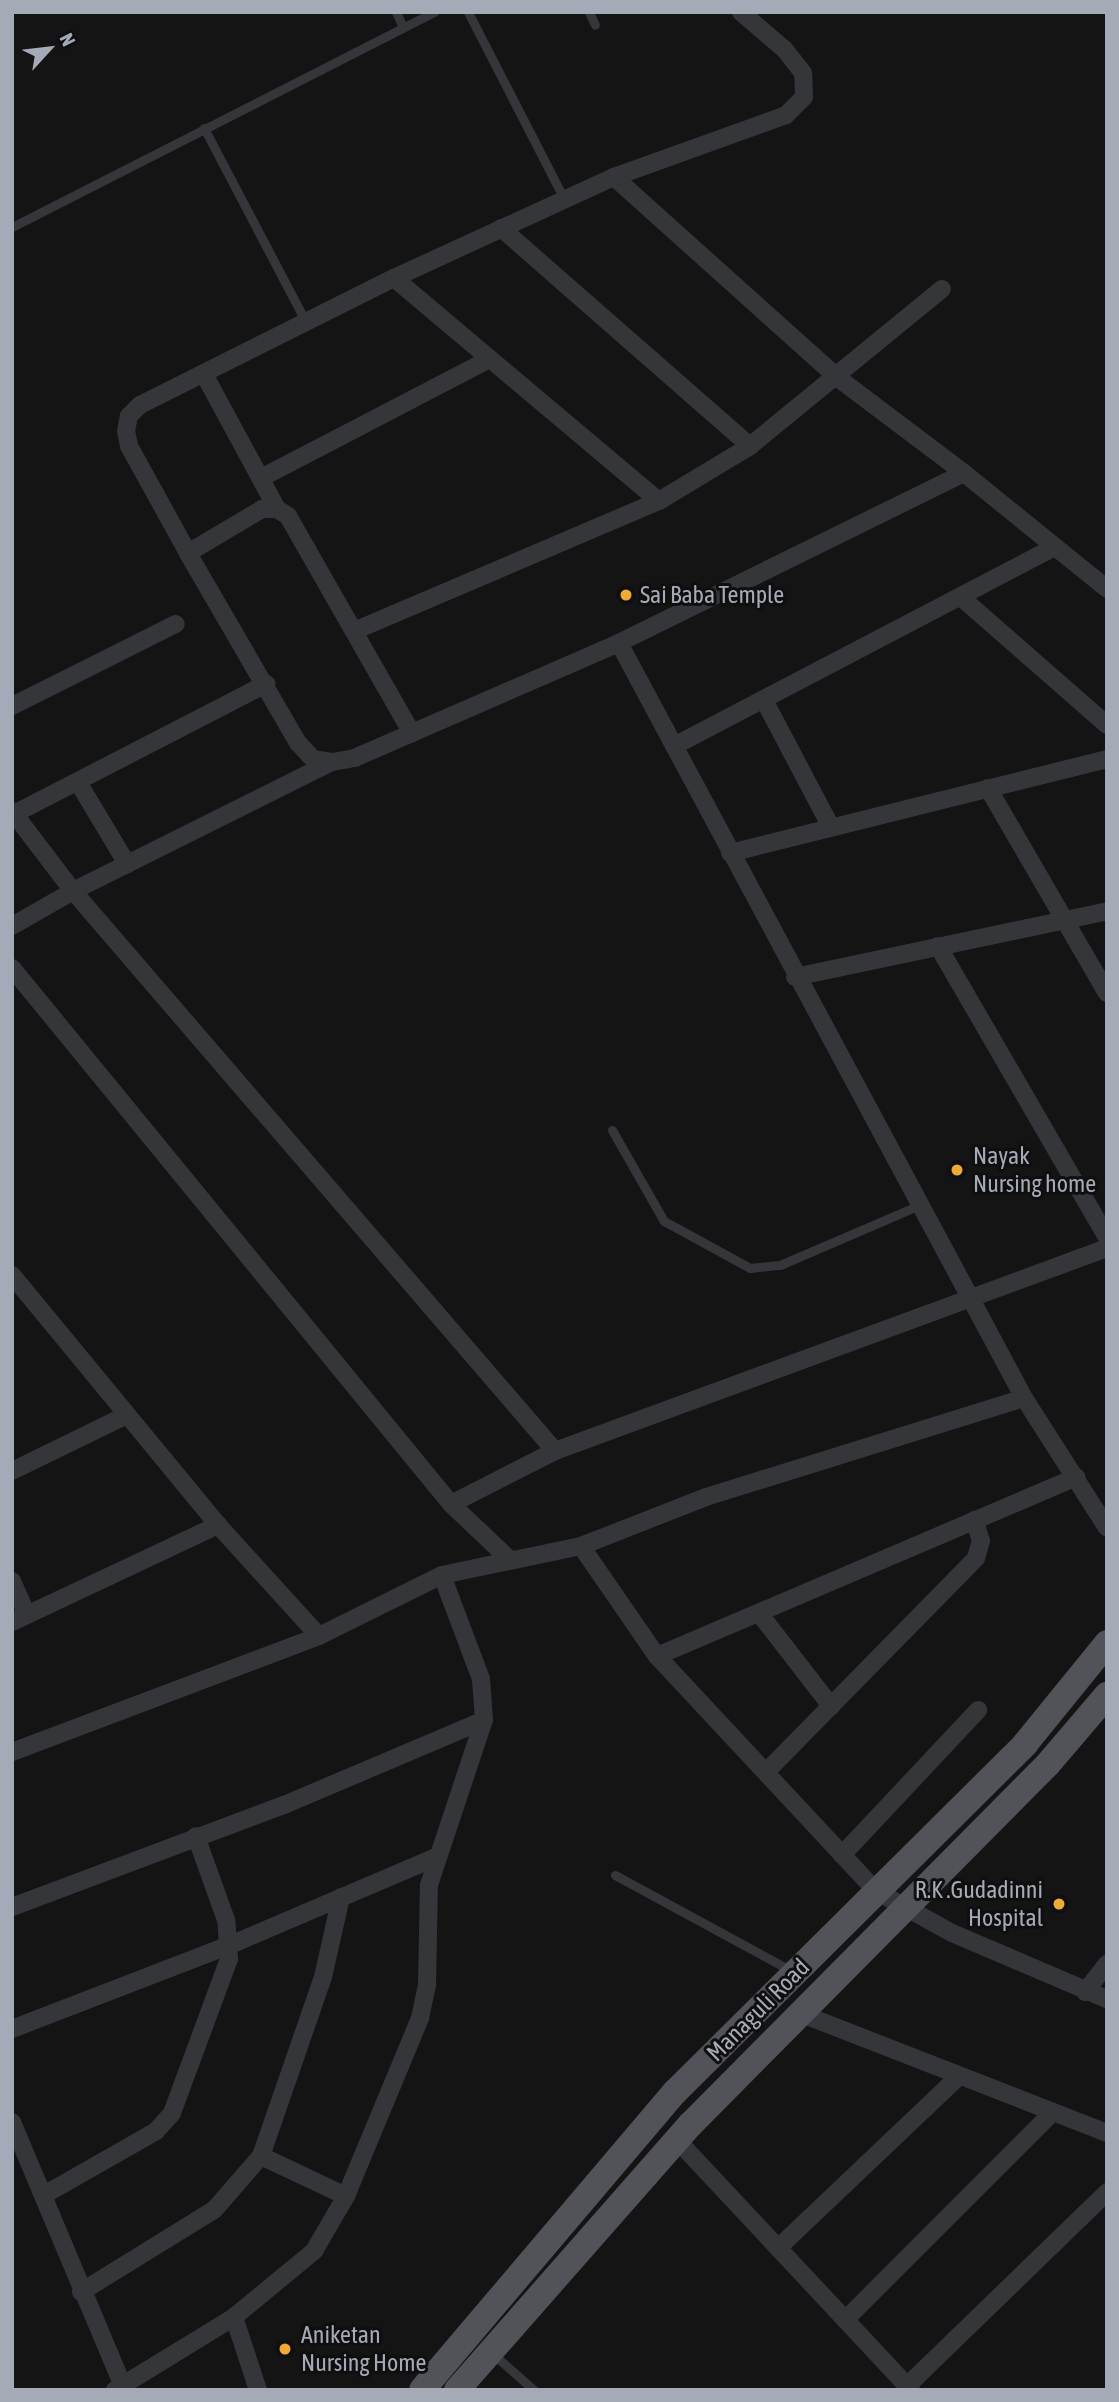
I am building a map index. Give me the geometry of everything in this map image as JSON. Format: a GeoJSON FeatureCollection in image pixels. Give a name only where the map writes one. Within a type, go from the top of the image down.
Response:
{"type":"FeatureCollection","features":[{"type":"Feature","properties":{"kind":"main road","name":"Managuli Road"},"geometry":{"type":"LineString","coordinates":[[422,2390],[650,2119],[1025,1744],[1107,1643]]}},
{"type":"Feature","properties":{"kind":"main road","name":"Managuli Road"},"geometry":{"type":"LineString","coordinates":[[457,2390],[678,2141],[907,1909],[1104,1702]]}},
{"type":"Feature","properties":{"kind":"street"},"geometry":{"type":"LineString","coordinates":[[741,12],[784,49],[803,72],[804,97],[786,115],[614,177],[564,199],[394,278],[140,405],[129,416],[126,431],[129,446],[298,743],[313,760],[332,762],[355,758],[619,643],[964,473]]}},
{"type":"Feature","properties":{"kind":"street"},"geometry":{"type":"LineString","coordinates":[[614,177],[838,378],[964,473],[1107,589]]}},
{"type":"Feature","properties":{"kind":"street"},"geometry":{"type":"LineString","coordinates":[[501,228],[750,446]]}},
{"type":"Feature","properties":{"kind":"street"},"geometry":{"type":"LineString","coordinates":[[394,278],[659,500]]}},
{"type":"Feature","properties":{"kind":"street"},"geometry":{"type":"LineString","coordinates":[[354,631],[659,500],[750,446],[838,378],[942,289]]}},
{"type":"Feature","properties":{"kind":"street"},"geometry":{"type":"LineString","coordinates":[[261,478],[490,359]]}},
{"type":"Feature","properties":{"kind":"street"},"geometry":{"type":"LineString","coordinates":[[204,374],[277,509],[288,516],[412,733]]}},
{"type":"Feature","properties":{"kind":"street"},"geometry":{"type":"LineString","coordinates":[[188,553],[262,509],[277,509]]}},
{"type":"Feature","properties":{"kind":"street"},"geometry":{"type":"LineString","coordinates":[[674,746],[964,598],[1055,547]]}},
{"type":"Feature","properties":{"kind":"street"},"geometry":{"type":"LineString","coordinates":[[964,598],[1107,725]]}},
{"type":"Feature","properties":{"kind":"street"},"geometry":{"type":"LineString","coordinates":[[12,706],[176,624]]}},
{"type":"Feature","properties":{"kind":"street"},"geometry":{"type":"LineString","coordinates":[[619,643],[795,977],[1024,1398],[1107,1528]]}},
{"type":"Feature","properties":{"kind":"street"},"geometry":{"type":"LineString","coordinates":[[266,684],[78,782],[13,812],[73,891],[555,1451]]}},
{"type":"Feature","properties":{"kind":"street"},"geometry":{"type":"LineString","coordinates":[[764,700],[831,827]]}},
{"type":"Feature","properties":{"kind":"street"},"geometry":{"type":"LineString","coordinates":[[730,853],[1107,759]]}},
{"type":"Feature","properties":{"kind":"street"},"geometry":{"type":"LineString","coordinates":[[12,926],[73,891],[332,762]]}},
{"type":"Feature","properties":{"kind":"street"},"geometry":{"type":"LineString","coordinates":[[78,782],[127,864]]}},
{"type":"Feature","properties":{"kind":"street"},"geometry":{"type":"LineString","coordinates":[[988,788],[1107,993]]}},
{"type":"Feature","properties":{"kind":"street"},"geometry":{"type":"LineString","coordinates":[[795,977],[1107,911]]}},
{"type":"Feature","properties":{"kind":"street"},"geometry":{"type":"LineString","coordinates":[[938,946],[1107,1238]]}},
{"type":"Feature","properties":{"kind":"street"},"geometry":{"type":"LineString","coordinates":[[12,968],[451,1504],[510,1560]]}},
{"type":"Feature","properties":{"kind":"street"},"geometry":{"type":"LineString","coordinates":[[451,1504],[555,1451],[1107,1248]]}},
{"type":"Feature","properties":{"kind":"street"},"geometry":{"type":"LineString","coordinates":[[12,1275],[218,1525],[319,1636]]}},
{"type":"Feature","properties":{"kind":"street"},"geometry":{"type":"LineString","coordinates":[[12,1752],[319,1636],[442,1575],[581,1546],[706,1497],[1024,1398]]}},
{"type":"Feature","properties":{"kind":"street"},"geometry":{"type":"LineString","coordinates":[[12,1471],[127,1415]]}},
{"type":"Feature","properties":{"kind":"street"},"geometry":{"type":"LineString","coordinates":[[657,1656],[1076,1477]]}},
{"type":"Feature","properties":{"kind":"street"},"geometry":{"type":"LineString","coordinates":[[765,1772],[976,1558],[981,1541],[974,1520]]}},
{"type":"Feature","properties":{"kind":"street"},"geometry":{"type":"LineString","coordinates":[[12,1581],[20,1619],[218,1525]]}},
{"type":"Feature","properties":{"kind":"street"},"geometry":{"type":"LineString","coordinates":[[581,1546],[657,1656],[876,1891],[907,1909],[1085,1992],[1107,1999]]}},
{"type":"Feature","properties":{"kind":"street"},"geometry":{"type":"LineString","coordinates":[[12,2122],[44,2195],[119,2387],[234,2316],[314,2251],[346,2196],[420,2018],[426,1985],[428,1895],[436,1857],[484,1720],[481,1679],[442,1575]]}},
{"type":"Feature","properties":{"kind":"street"},"geometry":{"type":"LineString","coordinates":[[758,1613],[831,1706]]}},
{"type":"Feature","properties":{"kind":"street"},"geometry":{"type":"LineString","coordinates":[[1068,1691],[1104,1702]]}},
{"type":"Feature","properties":{"kind":"street"},"geometry":{"type":"LineString","coordinates":[[842,1855],[978,1710]]}},
{"type":"Feature","properties":{"kind":"street"},"geometry":{"type":"LineString","coordinates":[[12,1908],[196,1836],[284,1805],[484,1720]]}},
{"type":"Feature","properties":{"kind":"street"},"geometry":{"type":"LineString","coordinates":[[44,2195],[156,2131],[172,2113],[225,1973],[230,1945],[226,1920],[196,1836]]}},
{"type":"Feature","properties":{"kind":"street"},"geometry":{"type":"LineString","coordinates":[[12,2029],[230,1945],[436,1857]]}},
{"type":"Feature","properties":{"kind":"street"},"geometry":{"type":"LineString","coordinates":[[80,2291],[214,2210],[261,2156],[323,1977],[341,1896]]}},
{"type":"Feature","properties":{"kind":"street"},"geometry":{"type":"LineString","coordinates":[[1085,1992],[1107,1964]]}},
{"type":"Feature","properties":{"kind":"street"},"geometry":{"type":"LineString","coordinates":[[802,2014],[1107,2133]]}},
{"type":"Feature","properties":{"kind":"street"},"geometry":{"type":"LineString","coordinates":[[778,2248],[958,2077]]}},
{"type":"Feature","properties":{"kind":"street"},"geometry":{"type":"LineString","coordinates":[[845,2320],[1053,2112]]}},
{"type":"Feature","properties":{"kind":"street"},"geometry":{"type":"LineString","coordinates":[[678,2141],[909,2388],[1107,2192]]}},
{"type":"Feature","properties":{"kind":"street"},"geometry":{"type":"LineString","coordinates":[[261,2156],[346,2196]]}},
{"type":"Feature","properties":{"kind":"street"},"geometry":{"type":"LineString","coordinates":[[234,2316],[258,2390]]}},
{"type":"Feature","properties":{"kind":"lane"},"geometry":{"type":"LineString","coordinates":[[396,12],[403,26]]}},
{"type":"Feature","properties":{"kind":"lane"},"geometry":{"type":"LineString","coordinates":[[12,227],[434,12]]}},
{"type":"Feature","properties":{"kind":"lane"},"geometry":{"type":"LineString","coordinates":[[468,12],[564,199]]}},
{"type":"Feature","properties":{"kind":"lane"},"geometry":{"type":"LineString","coordinates":[[589,12],[595,25]]}},
{"type":"Feature","properties":{"kind":"lane"},"geometry":{"type":"LineString","coordinates":[[204,128],[306,322]]}},
{"type":"Feature","properties":{"kind":"lane"},"geometry":{"type":"LineString","coordinates":[[612,1130],[664,1221],[750,1268],[780,1265],[919,1205]]}},
{"type":"Feature","properties":{"kind":"lane"},"geometry":{"type":"LineString","coordinates":[[615,1875],[795,1973]]}},
{"type":"Feature","properties":{"kind":"lane"},"geometry":{"type":"LineString","coordinates":[[491,2351],[534,2390]]}},
{"type":"Feature","properties":{"kind":"place","name":"Sai Baba Temple"},"geometry":{"type":"Point","coordinates":[626,595]}},
{"type":"Feature","properties":{"kind":"place","name":"Nayak Nursing home"},"geometry":{"type":"Point","coordinates":[957,1170]}},
{"type":"Feature","properties":{"kind":"place","name":"R.K .Gudadinni Hospital"},"geometry":{"type":"Point","coordinates":[1059,1904]}},
{"type":"Feature","properties":{"kind":"place","name":"Aniketan Nursing Home"},"geometry":{"type":"Point","coordinates":[285,2349]}}]}
